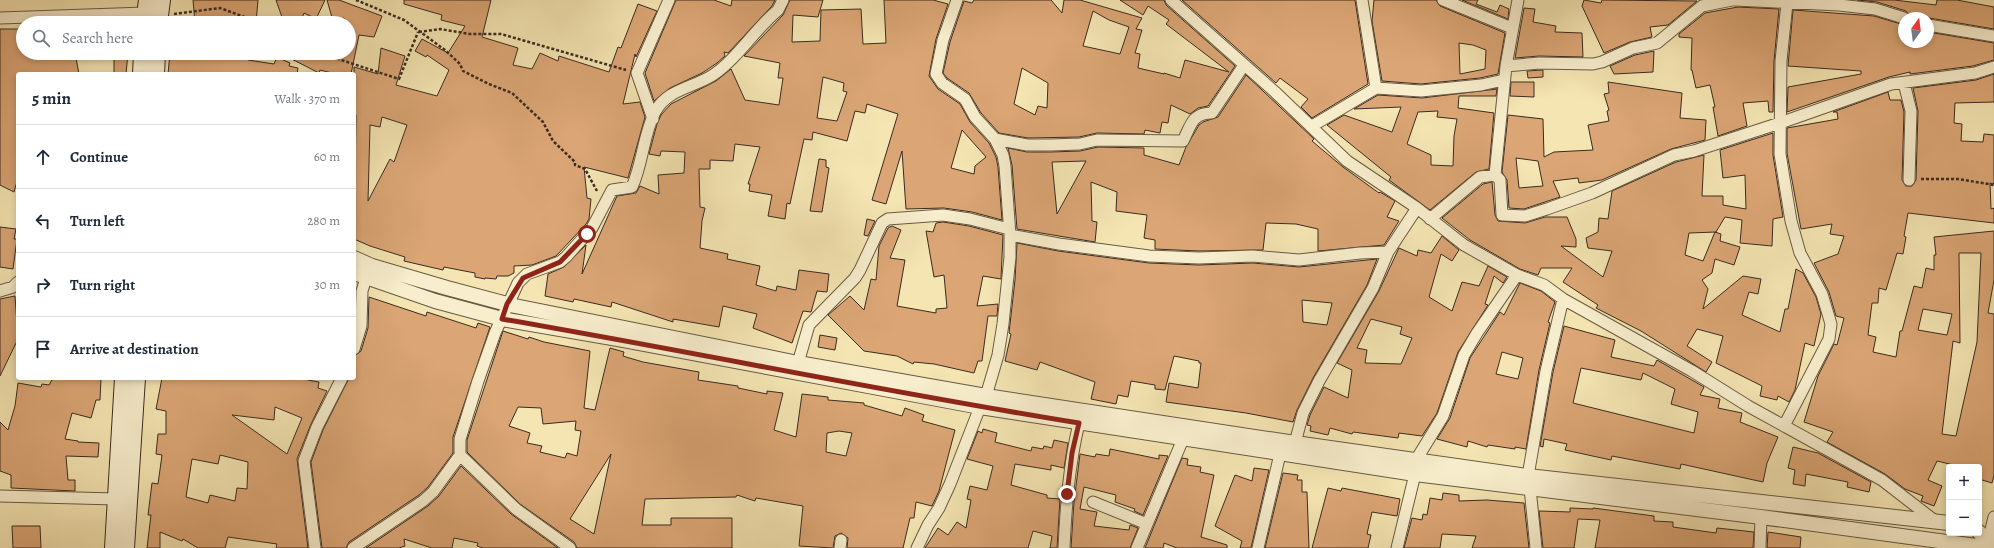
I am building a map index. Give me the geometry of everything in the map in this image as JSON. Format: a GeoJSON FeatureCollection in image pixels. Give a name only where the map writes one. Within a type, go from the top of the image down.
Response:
{"type":"FeatureCollection","features":[{"type":"Feature","properties":{"kind":"main road"},"geometry":{"type":"LineString","coordinates":[[160,16],[162,0]]}},
{"type":"Feature","properties":{"kind":"main road"},"geometry":{"type":"LineString","coordinates":[[141,72],[142,60]]}},
{"type":"Feature","properties":{"kind":"main road"},"geometry":{"type":"LineString","coordinates":[[156,72],[157,60]]}},
{"type":"Feature","properties":{"kind":"main road"},"geometry":{"type":"LineString","coordinates":[[113,548],[123,380]]}},
{"type":"Feature","properties":{"kind":"main road"},"geometry":{"type":"LineString","coordinates":[[126,548],[138,380]]}},
{"type":"Feature","properties":{"kind":"street"},"geometry":{"type":"LineString","coordinates":[[653,119],[637,73],[650,38],[669,0]]}},
{"type":"Feature","properties":{"kind":"street"},"geometry":{"type":"LineString","coordinates":[[353,548],[433,492],[460,455],[460,438],[492,339],[502,319],[507,304],[523,278],[560,262],[566,257],[592,228],[603,204],[612,190],[632,187],[638,175],[653,119],[664,99],[674,92],[706,79],[726,65],[778,10],[783,0]]}},
{"type":"Feature","properties":{"kind":"street"},"geometry":{"type":"LineString","coordinates":[[917,548],[947,490],[983,402],[998,355],[1003,324],[1010,232],[1003,155],[995,139],[975,117],[965,99],[942,83],[936,74],[943,40],[957,0]]}},
{"type":"Feature","properties":{"kind":"street"},"geometry":{"type":"LineString","coordinates":[[1171,0],[1312,126],[1347,161],[1417,208],[1464,245],[1518,275],[1544,285],[1563,299],[1692,371],[1784,426],[1882,480],[1935,520]]}},
{"type":"Feature","properties":{"kind":"street"},"geometry":{"type":"LineString","coordinates":[[1362,0],[1376,88]]}},
{"type":"Feature","properties":{"kind":"street"},"geometry":{"type":"LineString","coordinates":[[1443,0],[1512,28]]}},
{"type":"Feature","properties":{"kind":"street"},"geometry":{"type":"LineString","coordinates":[[1506,66],[1545,63],[1592,64],[1602,62],[1633,48],[1657,43],[1702,6],[1734,0],[1787,3],[1840,2],[1874,9],[1898,16]]}},
{"type":"Feature","properties":{"kind":"street"},"geometry":{"type":"LineString","coordinates":[[1515,2],[1504,80],[1495,174],[1500,180],[1502,215],[1525,216],[1592,193],[1674,155],[1694,151],[1780,123],[1891,84],[1904,83],[1911,80],[1975,73],[1994,67]]}},
{"type":"Feature","properties":{"kind":"street"},"geometry":{"type":"LineString","coordinates":[[1784,426],[1828,339],[1831,324],[1819,287],[1800,253],[1791,221],[1780,154],[1781,61],[1787,3]]}},
{"type":"Feature","properties":{"kind":"street"},"geometry":{"type":"LineString","coordinates":[[49,16],[146,12]]}},
{"type":"Feature","properties":{"kind":"street"},"geometry":{"type":"LineString","coordinates":[[0,18],[16,17]]}},
{"type":"Feature","properties":{"kind":"street"},"geometry":{"type":"LineString","coordinates":[[1934,26],[1994,36]]}},
{"type":"Feature","properties":{"kind":"street"},"geometry":{"type":"LineString","coordinates":[[995,139],[1027,145],[1080,144],[1097,140],[1183,141],[1194,118],[1202,113],[1212,113],[1244,65]]}},
{"type":"Feature","properties":{"kind":"street"},"geometry":{"type":"LineString","coordinates":[[1312,126],[1376,88],[1421,91],[1481,85],[1504,80]]}},
{"type":"Feature","properties":{"kind":"street"},"geometry":{"type":"LineString","coordinates":[[1904,83],[1911,111],[1909,180]]}},
{"type":"Feature","properties":{"kind":"street"},"geometry":{"type":"LineString","coordinates":[[1430,219],[1480,177],[1495,174]]}},
{"type":"Feature","properties":{"kind":"street"},"geometry":{"type":"LineString","coordinates":[[1295,443],[1303,413],[1319,381],[1373,288],[1388,252],[1417,208]]}},
{"type":"Feature","properties":{"kind":"street"},"geometry":{"type":"LineString","coordinates":[[798,363],[809,325],[855,278],[882,223],[888,219],[944,215],[970,219],[1010,232],[1059,244],[1149,256],[1253,256],[1299,260],[1360,253],[1388,252]]}},
{"type":"Feature","properties":{"kind":"street"},"geometry":{"type":"LineString","coordinates":[[356,259],[372,266],[507,304],[798,363],[1079,423],[1280,454],[1415,467],[1529,482],[1762,517],[1988,541],[1994,517]]}},
{"type":"Feature","properties":{"kind":"street"},"geometry":{"type":"LineString","coordinates":[[1397,548],[1415,467],[1443,416],[1464,355],[1477,333],[1518,275]]}},
{"type":"Feature","properties":{"kind":"street"},"geometry":{"type":"LineString","coordinates":[[356,342],[361,326],[362,291],[360,276],[435,301],[502,319],[983,402],[1295,443],[1415,467]]}},
{"type":"Feature","properties":{"kind":"street"},"geometry":{"type":"LineString","coordinates":[[0,292],[13,287],[16,284]]}},
{"type":"Feature","properties":{"kind":"street"},"geometry":{"type":"LineString","coordinates":[[1536,548],[1529,482],[1546,371],[1563,299]]}},
{"type":"Feature","properties":{"kind":"street"},"geometry":{"type":"LineString","coordinates":[[315,548],[304,461],[317,427],[341,380]]}},
{"type":"Feature","properties":{"kind":"street"},"geometry":{"type":"LineString","coordinates":[[1064,548],[1067,487],[1072,453],[1079,423]]}},
{"type":"Feature","properties":{"kind":"street"},"geometry":{"type":"LineString","coordinates":[[1137,548],[1183,439]]}},
{"type":"Feature","properties":{"kind":"street"},"geometry":{"type":"LineString","coordinates":[[1258,548],[1280,454]]}},
{"type":"Feature","properties":{"kind":"street"},"geometry":{"type":"LineString","coordinates":[[460,455],[516,510],[570,548]]}},
{"type":"Feature","properties":{"kind":"street"},"geometry":{"type":"LineString","coordinates":[[1529,482],[1935,520],[1946,522]]}},
{"type":"Feature","properties":{"kind":"street"},"geometry":{"type":"LineString","coordinates":[[0,496],[116,499]]}},
{"type":"Feature","properties":{"kind":"street"},"geometry":{"type":"LineString","coordinates":[[1093,502],[1147,524]]}},
{"type":"Feature","properties":{"kind":"street"},"geometry":{"type":"LineString","coordinates":[[1760,548],[1762,517]]}},
{"type":"Feature","properties":{"kind":"path"},"geometry":{"type":"LineString","coordinates":[[356,0],[404,20],[418,32],[445,50],[460,64],[463,70],[489,84],[512,93],[543,122],[553,141],[575,162],[575,165],[585,169],[603,204]]}},
{"type":"Feature","properties":{"kind":"path"},"geometry":{"type":"LineString","coordinates":[[174,14],[220,8],[242,16]]}},
{"type":"Feature","properties":{"kind":"path"},"geometry":{"type":"LineString","coordinates":[[418,32],[440,29],[470,34],[501,34],[637,73]]}},
{"type":"Feature","properties":{"kind":"path"},"geometry":{"type":"LineString","coordinates":[[341,60],[399,79],[418,32]]}},
{"type":"Feature","properties":{"kind":"path"},"geometry":{"type":"LineString","coordinates":[[1909,180],[1958,179],[1994,185]]}},
{"type":"Feature","properties":{"kind":"building"},"geometry":{"type":"Polygon","coordinates":[[[193,0],[258,0],[257,16],[194,16],[193,0]]]}},
{"type":"Feature","properties":{"kind":"building"},"geometry":{"type":"Polygon","coordinates":[[[276,0],[325,0],[317,16],[310,16],[304,13],[303,16],[282,16],[276,0]]]}},
{"type":"Feature","properties":{"kind":"building"},"geometry":{"type":"Polygon","coordinates":[[[327,0],[339,0],[382,16],[374,37],[359,35],[356,50],[356,16],[332,16],[327,0]]]}},
{"type":"Feature","properties":{"kind":"building"},"geometry":{"type":"Polygon","coordinates":[[[404,0],[491,0],[482,37],[518,48],[513,65],[532,69],[540,53],[558,61],[559,56],[609,72],[618,47],[621,48],[638,4],[657,11],[636,57],[635,54],[623,104],[640,102],[645,117],[628,178],[584,167],[587,198],[591,199],[589,219],[586,224],[556,256],[532,265],[514,266],[514,273],[508,276],[497,276],[496,279],[485,279],[475,277],[475,273],[444,267],[443,270],[404,261],[405,257],[356,240],[356,72],[354,72],[354,67],[378,74],[381,48],[405,56],[396,85],[437,96],[449,70],[427,55],[426,57],[415,51],[422,39],[448,53],[465,26],[441,20],[442,15],[404,4],[404,0]],[[382,117],[380,127],[370,125],[368,201],[390,159],[394,162],[407,125],[382,117]]]}},
{"type":"Feature","properties":{"kind":"building"},"geometry":{"type":"Polygon","coordinates":[[[676,0],[714,0],[731,6],[732,0],[775,0],[772,6],[728,53],[724,52],[725,56],[717,63],[702,73],[670,88],[654,101],[645,73],[676,0]]]}},
{"type":"Feature","properties":{"kind":"building"},"geometry":{"type":"Polygon","coordinates":[[[790,0],[823,0],[818,17],[793,15],[792,42],[820,41],[821,10],[861,9],[863,44],[886,43],[884,0],[933,0],[948,4],[936,39],[929,76],[938,89],[960,104],[970,122],[989,143],[996,157],[998,167],[1002,220],[972,212],[944,208],[906,209],[902,151],[886,204],[872,200],[898,114],[867,104],[865,113],[855,111],[847,141],[813,132],[812,140],[804,139],[790,204],[787,203],[785,219],[768,216],[772,195],[749,191],[750,184],[748,184],[760,147],[735,144],[733,161],[710,160],[710,169],[699,169],[700,207],[705,208],[702,221],[700,248],[728,254],[727,259],[760,266],[756,285],[776,291],[777,286],[796,290],[799,270],[829,274],[827,292],[817,291],[811,312],[803,311],[792,343],[753,328],[757,314],[723,306],[719,327],[673,319],[673,322],[612,302],[611,307],[574,299],[573,302],[545,296],[548,274],[564,267],[586,245],[582,274],[617,196],[636,193],[640,186],[659,194],[658,175],[684,173],[685,152],[661,151],[660,156],[649,154],[657,124],[661,115],[671,104],[716,81],[731,69],[745,100],[779,105],[783,78],[778,78],[780,63],[744,56],[783,15],[790,0]],[[823,77],[817,118],[837,121],[847,92],[843,91],[844,83],[823,77]],[[962,130],[951,168],[974,174],[975,166],[986,157],[962,130]]]}},
{"type":"Feature","properties":{"kind":"building"},"geometry":{"type":"Polygon","coordinates":[[[974,0],[1051,0],[1062,13],[1064,0],[1080,0],[1142,18],[1136,29],[1142,30],[1135,53],[1140,54],[1138,68],[1180,78],[1185,60],[1229,72],[1166,24],[1169,20],[1148,6],[1143,15],[1120,0],[1164,0],[1166,5],[1235,66],[1208,106],[1198,108],[1190,114],[1171,105],[1168,123],[1162,122],[1160,133],[1145,130],[1144,134],[1097,133],[1079,137],[1028,138],[999,133],[981,113],[969,93],[947,78],[943,73],[950,42],[964,1],[972,3],[974,0]],[[1093,11],[1083,46],[1120,54],[1129,27],[1109,20],[1093,11]],[[1022,68],[1014,104],[1035,115],[1038,106],[1047,108],[1048,83],[1022,68]]]}},
{"type":"Feature","properties":{"kind":"building"},"geometry":{"type":"Polygon","coordinates":[[[1182,0],[1355,0],[1368,84],[1312,118],[1301,107],[1308,99],[1280,78],[1276,83],[1182,0]]]}},
{"type":"Feature","properties":{"kind":"building"},"geometry":{"type":"Polygon","coordinates":[[[1374,0],[1436,0],[1440,6],[1505,33],[1498,74],[1480,78],[1421,84],[1382,81],[1372,21],[1374,0]],[[1459,43],[1460,74],[1485,69],[1486,50],[1473,45],[1459,43]]]}},
{"type":"Feature","properties":{"kind":"building"},"geometry":{"type":"Polygon","coordinates":[[[1462,0],[1478,0],[1476,4],[1497,12],[1500,5],[1509,9],[1508,19],[1462,0]]]}},
{"type":"Feature","properties":{"kind":"building"},"geometry":{"type":"Polygon","coordinates":[[[1584,0],[1601,3],[1602,0],[1697,1],[1668,25],[1650,27],[1652,37],[1630,42],[1604,53],[1582,6],[1584,0]]]}},
{"type":"Feature","properties":{"kind":"building"},"geometry":{"type":"Polygon","coordinates":[[[1857,0],[1894,0],[1936,5],[1937,0],[1957,0],[1994,7],[1994,29],[1934,19],[1934,12],[1907,12],[1877,2],[1857,0]]]}},
{"type":"Feature","properties":{"kind":"building"},"geometry":{"type":"Polygon","coordinates":[[[1738,7],[1779,9],[1774,61],[1773,112],[1769,112],[1768,101],[1743,103],[1747,126],[1718,136],[1713,107],[1715,107],[1710,85],[1696,88],[1691,70],[1692,38],[1679,37],[1679,34],[1705,13],[1738,7]]]}},
{"type":"Feature","properties":{"kind":"building"},"geometry":{"type":"Polygon","coordinates":[[[1524,8],[1535,9],[1533,22],[1556,26],[1555,32],[1582,33],[1583,57],[1539,56],[1515,58],[1524,8]]]}},
{"type":"Feature","properties":{"kind":"building"},"geometry":{"type":"Polygon","coordinates":[[[1793,10],[1874,16],[1898,23],[1898,48],[1934,48],[1934,33],[1994,43],[1994,60],[1973,66],[1910,74],[1910,72],[1889,77],[1787,112],[1788,87],[1861,74],[1861,71],[1788,66],[1793,10]]]}},
{"type":"Feature","properties":{"kind":"building"},"geometry":{"type":"Polygon","coordinates":[[[0,29],[16,29],[16,60],[76,60],[79,72],[16,72],[16,185],[14,192],[0,185],[0,29]]]}},
{"type":"Feature","properties":{"kind":"building"},"geometry":{"type":"Polygon","coordinates":[[[1654,51],[1653,72],[1614,74],[1610,66],[1635,55],[1654,51]]]}},
{"type":"Feature","properties":{"kind":"building"},"geometry":{"type":"Polygon","coordinates":[[[114,60],[127,60],[126,72],[114,72],[114,60]]]}},
{"type":"Feature","properties":{"kind":"building"},"geometry":{"type":"Polygon","coordinates":[[[169,60],[248,60],[274,64],[276,60],[284,60],[290,63],[289,66],[298,68],[297,72],[168,72],[169,60]]]}},
{"type":"Feature","properties":{"kind":"building"},"geometry":{"type":"Polygon","coordinates":[[[294,60],[354,60],[351,72],[328,72],[320,70],[319,72],[294,60]]]}},
{"type":"Feature","properties":{"kind":"building"},"geometry":{"type":"Polygon","coordinates":[[[1543,70],[1543,77],[1528,78],[1527,71],[1543,70]]]}},
{"type":"Feature","properties":{"kind":"building"},"geometry":{"type":"Polygon","coordinates":[[[1994,74],[1994,102],[1955,103],[1954,123],[1962,124],[1961,141],[1983,142],[1984,134],[1994,135],[1994,184],[1990,183],[1991,209],[1994,208],[1994,223],[1908,213],[1903,254],[1897,253],[1886,290],[1879,288],[1878,303],[1872,303],[1868,335],[1876,337],[1873,352],[1896,357],[1900,331],[1902,331],[1914,286],[1922,288],[1926,268],[1934,270],[1934,255],[1936,255],[1934,237],[1994,231],[1994,280],[1988,313],[1994,314],[1994,475],[1992,483],[1982,480],[1982,464],[1950,464],[1937,461],[1928,480],[1942,486],[1934,506],[1921,501],[1923,496],[1905,489],[1885,474],[1827,442],[1833,432],[1804,422],[1818,376],[1834,344],[1837,345],[1844,318],[1836,316],[1829,292],[1814,263],[1838,254],[1844,236],[1830,234],[1832,224],[1801,229],[1787,153],[1787,128],[1838,119],[1837,112],[1833,112],[1888,92],[1890,100],[1901,100],[1904,112],[1902,180],[1906,186],[1912,186],[1916,180],[1918,111],[1913,88],[1976,80],[1994,74]],[[1959,253],[1960,343],[1953,341],[1942,434],[1956,436],[1977,342],[1981,253],[1959,253]],[[1923,309],[1918,330],[1947,335],[1952,314],[1923,309]]]}},
{"type":"Feature","properties":{"kind":"building"},"geometry":{"type":"Polygon","coordinates":[[[1246,75],[1314,139],[1312,141],[1343,167],[1379,193],[1380,192],[1395,201],[1387,217],[1399,221],[1384,245],[1318,251],[1318,229],[1296,224],[1266,223],[1263,250],[1199,251],[1155,249],[1155,240],[1144,238],[1147,215],[1116,211],[1117,192],[1091,182],[1092,221],[1097,222],[1095,242],[1017,229],[1012,165],[1008,148],[1027,152],[1051,152],[1080,151],[1098,147],[1144,148],[1144,155],[1179,165],[1186,147],[1199,125],[1203,122],[1218,117],[1246,75]],[[1086,161],[1052,162],[1057,214],[1086,161]]]}},
{"type":"Feature","properties":{"kind":"building"},"geometry":{"type":"Polygon","coordinates":[[[1511,82],[1534,82],[1534,97],[1510,96],[1511,82]]]}},
{"type":"Feature","properties":{"kind":"building"},"geometry":{"type":"Polygon","coordinates":[[[1608,82],[1682,93],[1680,118],[1706,120],[1705,140],[1671,149],[1602,180],[1579,183],[1578,178],[1553,181],[1560,197],[1524,209],[1509,208],[1507,180],[1502,172],[1508,115],[1543,119],[1544,157],[1554,152],[1593,150],[1588,125],[1609,121],[1607,111],[1609,110],[1604,94],[1609,93],[1608,82]],[[1516,158],[1519,188],[1543,186],[1538,161],[1516,158]]]}},
{"type":"Feature","properties":{"kind":"building"},"geometry":{"type":"Polygon","coordinates":[[[1497,89],[1496,96],[1459,96],[1458,108],[1494,113],[1489,169],[1476,172],[1430,210],[1389,180],[1391,177],[1327,125],[1344,115],[1392,132],[1401,107],[1354,109],[1378,95],[1422,98],[1497,89]],[[1438,111],[1418,112],[1407,144],[1431,155],[1431,165],[1453,166],[1454,136],[1457,119],[1437,117],[1438,111]]]}},
{"type":"Feature","properties":{"kind":"building"},"geometry":{"type":"Polygon","coordinates":[[[1773,133],[1773,155],[1783,217],[1773,219],[1772,246],[1740,243],[1742,220],[1725,217],[1715,232],[1721,234],[1720,241],[1740,247],[1734,265],[1715,259],[1712,273],[1702,280],[1708,289],[1703,309],[1743,276],[1761,279],[1758,294],[1749,292],[1742,315],[1780,332],[1785,309],[1788,309],[1796,269],[1803,273],[1816,297],[1821,314],[1814,346],[1805,343],[1795,390],[1789,402],[1778,396],[1777,400],[1760,396],[1762,386],[1716,363],[1723,336],[1697,329],[1687,346],[1712,362],[1706,372],[1641,331],[1596,308],[1598,305],[1563,282],[1572,268],[1541,268],[1538,275],[1520,269],[1470,240],[1442,218],[1483,184],[1492,182],[1495,215],[1498,221],[1525,223],[1545,217],[1567,217],[1576,239],[1576,247],[1561,246],[1603,277],[1612,251],[1588,248],[1586,238],[1598,232],[1599,218],[1608,219],[1612,191],[1676,162],[1704,155],[1702,196],[1723,196],[1723,205],[1746,209],[1745,175],[1723,178],[1720,150],[1773,133]],[[1715,232],[1689,233],[1685,255],[1703,261],[1715,232]]]}},
{"type":"Feature","properties":{"kind":"building"},"geometry":{"type":"Polygon","coordinates":[[[819,159],[826,160],[826,167],[829,168],[822,212],[810,211],[819,159]]]}},
{"type":"Feature","properties":{"kind":"building"},"geometry":{"type":"Polygon","coordinates":[[[867,219],[875,221],[868,236],[864,235],[867,219]]]}},
{"type":"Feature","properties":{"kind":"building"},"geometry":{"type":"Polygon","coordinates":[[[943,222],[969,226],[1003,235],[1001,279],[983,276],[977,306],[998,304],[997,316],[988,316],[982,361],[978,361],[974,373],[934,364],[914,362],[913,364],[897,356],[864,351],[828,315],[850,296],[864,310],[871,279],[876,280],[879,246],[888,228],[892,226],[901,230],[890,258],[905,260],[897,306],[936,313],[936,309],[947,308],[944,275],[934,277],[926,231],[933,232],[936,223],[943,222]]]}},
{"type":"Feature","properties":{"kind":"building"},"geometry":{"type":"Polygon","coordinates":[[[0,227],[16,229],[14,239],[16,239],[16,246],[13,269],[0,267],[0,227]]]}},
{"type":"Feature","properties":{"kind":"building"},"geometry":{"type":"Polygon","coordinates":[[[1442,236],[1459,250],[1452,261],[1441,254],[1429,297],[1452,311],[1462,282],[1479,286],[1488,266],[1507,277],[1503,283],[1494,276],[1485,304],[1488,305],[1458,352],[1437,413],[1422,436],[1399,433],[1398,438],[1353,432],[1352,434],[1330,428],[1328,435],[1310,431],[1311,426],[1307,425],[1310,415],[1324,387],[1348,398],[1352,370],[1337,363],[1379,291],[1399,248],[1417,256],[1418,250],[1431,253],[1442,236]],[[1371,319],[1357,348],[1367,350],[1365,363],[1401,364],[1412,338],[1400,334],[1402,327],[1371,319]]]}},
{"type":"Feature","properties":{"kind":"building"},"geometry":{"type":"Polygon","coordinates":[[[1017,243],[1058,251],[1149,263],[1199,265],[1253,263],[1299,267],[1377,259],[1367,285],[1313,378],[1297,410],[1293,422],[1246,413],[1166,402],[1169,383],[1198,388],[1201,363],[1199,363],[1199,361],[1174,356],[1165,390],[1155,389],[1155,385],[1131,381],[1128,397],[1118,395],[1116,404],[1091,399],[1095,382],[1040,362],[1037,370],[1005,361],[1011,334],[1009,333],[1015,280],[1017,243]],[[1302,300],[1303,322],[1327,325],[1332,303],[1302,300]]]}},
{"type":"Feature","properties":{"kind":"building"},"geometry":{"type":"Polygon","coordinates":[[[1520,283],[1541,291],[1555,302],[1548,322],[1550,323],[1539,370],[1526,449],[1488,445],[1487,447],[1468,441],[1467,447],[1437,439],[1450,418],[1470,358],[1500,312],[1504,315],[1520,283]],[[1502,352],[1496,374],[1518,379],[1523,358],[1502,352]]]}},
{"type":"Feature","properties":{"kind":"building"},"geometry":{"type":"Polygon","coordinates":[[[15,296],[16,343],[0,376],[0,299],[15,296]]]}},
{"type":"Feature","properties":{"kind":"building"},"geometry":{"type":"Polygon","coordinates":[[[369,297],[426,316],[427,312],[476,328],[478,323],[490,327],[453,437],[453,453],[428,487],[419,495],[349,542],[346,548],[322,548],[311,462],[323,430],[348,380],[356,380],[356,355],[361,351],[368,328],[369,297]]]}},
{"type":"Feature","properties":{"kind":"building"},"geometry":{"type":"Polygon","coordinates":[[[1564,326],[1615,340],[1611,357],[1654,366],[1657,360],[1704,387],[1700,395],[1720,399],[1718,408],[1742,413],[1740,422],[1778,437],[1767,463],[1763,482],[1681,464],[1680,469],[1612,456],[1611,460],[1565,450],[1567,444],[1544,439],[1543,447],[1540,446],[1553,372],[1564,326]],[[1581,368],[1573,403],[1694,433],[1698,412],[1671,404],[1675,389],[1643,373],[1641,380],[1581,368]]]}},
{"type":"Feature","properties":{"kind":"building"},"geometry":{"type":"Polygon","coordinates":[[[503,331],[528,339],[529,337],[544,342],[590,351],[584,408],[595,410],[610,348],[624,352],[623,356],[643,362],[699,372],[698,380],[738,386],[738,388],[767,394],[767,391],[783,393],[774,430],[796,437],[802,394],[828,397],[828,400],[864,403],[864,405],[902,416],[905,408],[924,415],[922,421],[955,430],[939,491],[932,506],[916,502],[914,518],[910,518],[903,548],[847,548],[848,538],[841,533],[835,536],[833,548],[799,546],[803,506],[756,498],[755,501],[737,495],[736,497],[645,499],[642,525],[671,525],[671,518],[732,518],[732,548],[577,548],[574,542],[520,504],[467,452],[467,440],[503,331]],[[518,407],[509,426],[530,433],[527,443],[542,446],[540,452],[565,458],[567,453],[577,456],[581,431],[575,430],[576,421],[543,424],[541,408],[518,407]],[[839,431],[827,433],[826,452],[846,456],[852,433],[839,431]],[[611,454],[570,519],[594,534],[611,454]]]}},
{"type":"Feature","properties":{"kind":"building"},"geometry":{"type":"Polygon","coordinates":[[[820,335],[837,338],[835,350],[818,347],[820,335]]]}},
{"type":"Feature","properties":{"kind":"building"},"geometry":{"type":"Polygon","coordinates":[[[52,380],[101,380],[100,400],[96,400],[91,418],[72,413],[65,439],[78,442],[99,443],[98,457],[66,456],[68,480],[75,480],[75,491],[11,488],[11,475],[0,471],[0,422],[8,430],[15,406],[18,383],[41,387],[42,384],[49,385],[52,380]]]}},
{"type":"Feature","properties":{"kind":"building"},"geometry":{"type":"Polygon","coordinates":[[[162,380],[308,380],[319,382],[318,388],[327,391],[311,424],[297,459],[308,548],[276,548],[277,544],[228,537],[225,548],[198,548],[183,539],[182,541],[160,532],[160,548],[147,548],[151,515],[148,515],[152,483],[158,484],[162,455],[156,454],[158,434],[166,434],[166,411],[156,409],[162,380]],[[275,407],[274,420],[232,415],[287,454],[302,418],[275,407]],[[220,455],[218,464],[192,459],[186,497],[208,503],[210,495],[235,501],[237,488],[247,489],[248,462],[220,455]]]}},
{"type":"Feature","properties":{"kind":"building"},"geometry":{"type":"Polygon","coordinates":[[[983,429],[997,433],[995,442],[1031,451],[1032,447],[1043,449],[1044,446],[1052,448],[1054,440],[1068,443],[1064,468],[1051,465],[1051,470],[1015,464],[1011,485],[1047,495],[1047,498],[1060,499],[1057,548],[1050,548],[1052,536],[1033,531],[1028,548],[925,548],[938,528],[948,535],[957,522],[966,528],[971,500],[967,499],[970,486],[987,490],[993,466],[967,459],[978,431],[982,433],[983,429]]]}},
{"type":"Feature","properties":{"kind":"building"},"geometry":{"type":"Polygon","coordinates":[[[1793,447],[1818,453],[1871,482],[1869,492],[1847,487],[1848,482],[1806,474],[1805,486],[1793,484],[1795,470],[1788,468],[1793,447]]]}},
{"type":"Feature","properties":{"kind":"building"},"geometry":{"type":"Polygon","coordinates":[[[1110,449],[1159,459],[1159,455],[1168,456],[1143,515],[1134,511],[1135,509],[1115,502],[1116,495],[1084,487],[1080,509],[1097,512],[1094,526],[1129,530],[1130,525],[1138,528],[1130,548],[1071,548],[1074,502],[1080,454],[1095,457],[1096,454],[1109,456],[1110,449]]]}},
{"type":"Feature","properties":{"kind":"building"},"geometry":{"type":"Polygon","coordinates":[[[1182,458],[1188,459],[1187,465],[1201,467],[1200,472],[1214,475],[1201,537],[1227,545],[1227,548],[1177,548],[1164,543],[1163,548],[1145,548],[1182,458]]]}},
{"type":"Feature","properties":{"kind":"building"},"geometry":{"type":"Polygon","coordinates":[[[461,466],[511,514],[558,548],[483,548],[477,546],[478,543],[454,538],[452,548],[432,548],[404,539],[405,546],[399,548],[366,548],[428,506],[439,496],[461,466]]]}},
{"type":"Feature","properties":{"kind":"building"},"geometry":{"type":"Polygon","coordinates":[[[1254,468],[1269,470],[1251,548],[1240,548],[1242,541],[1215,526],[1235,475],[1252,481],[1254,468]]]}},
{"type":"Feature","properties":{"kind":"building"},"geometry":{"type":"Polygon","coordinates":[[[1283,473],[1298,475],[1297,480],[1302,480],[1302,492],[1307,492],[1309,548],[1265,548],[1283,473]]]}},
{"type":"Feature","properties":{"kind":"building"},"geometry":{"type":"Polygon","coordinates":[[[1328,488],[1341,491],[1342,488],[1400,499],[1397,516],[1372,512],[1367,534],[1371,535],[1368,548],[1312,548],[1328,488]]]}},
{"type":"Feature","properties":{"kind":"building"},"geometry":{"type":"Polygon","coordinates":[[[1443,493],[1459,495],[1459,501],[1487,500],[1524,503],[1529,548],[1472,548],[1476,536],[1442,534],[1440,548],[1404,548],[1412,518],[1422,520],[1423,514],[1427,515],[1430,498],[1442,500],[1443,493]]]}},
{"type":"Feature","properties":{"kind":"building"},"geometry":{"type":"Polygon","coordinates":[[[1570,508],[1593,508],[1654,516],[1654,521],[1673,522],[1673,527],[1716,533],[1717,528],[1754,532],[1753,548],[1595,548],[1600,520],[1578,519],[1574,548],[1543,548],[1539,511],[1570,512],[1570,508]]]}},
{"type":"Feature","properties":{"kind":"building"},"geometry":{"type":"Polygon","coordinates":[[[12,526],[40,526],[41,548],[13,548],[12,526]]]}},
{"type":"Feature","properties":{"kind":"building"},"geometry":{"type":"Polygon","coordinates":[[[1768,532],[1801,537],[1800,548],[1767,548],[1768,532]]]}},
{"type":"Feature","properties":{"kind":"route"},"geometry":{"type":"LineString","coordinates":[[587,234],[560,262],[527,274],[518,283],[507,304],[502,319],[618,339],[980,407],[1079,423],[1072,453],[1067,494]]}}]}
